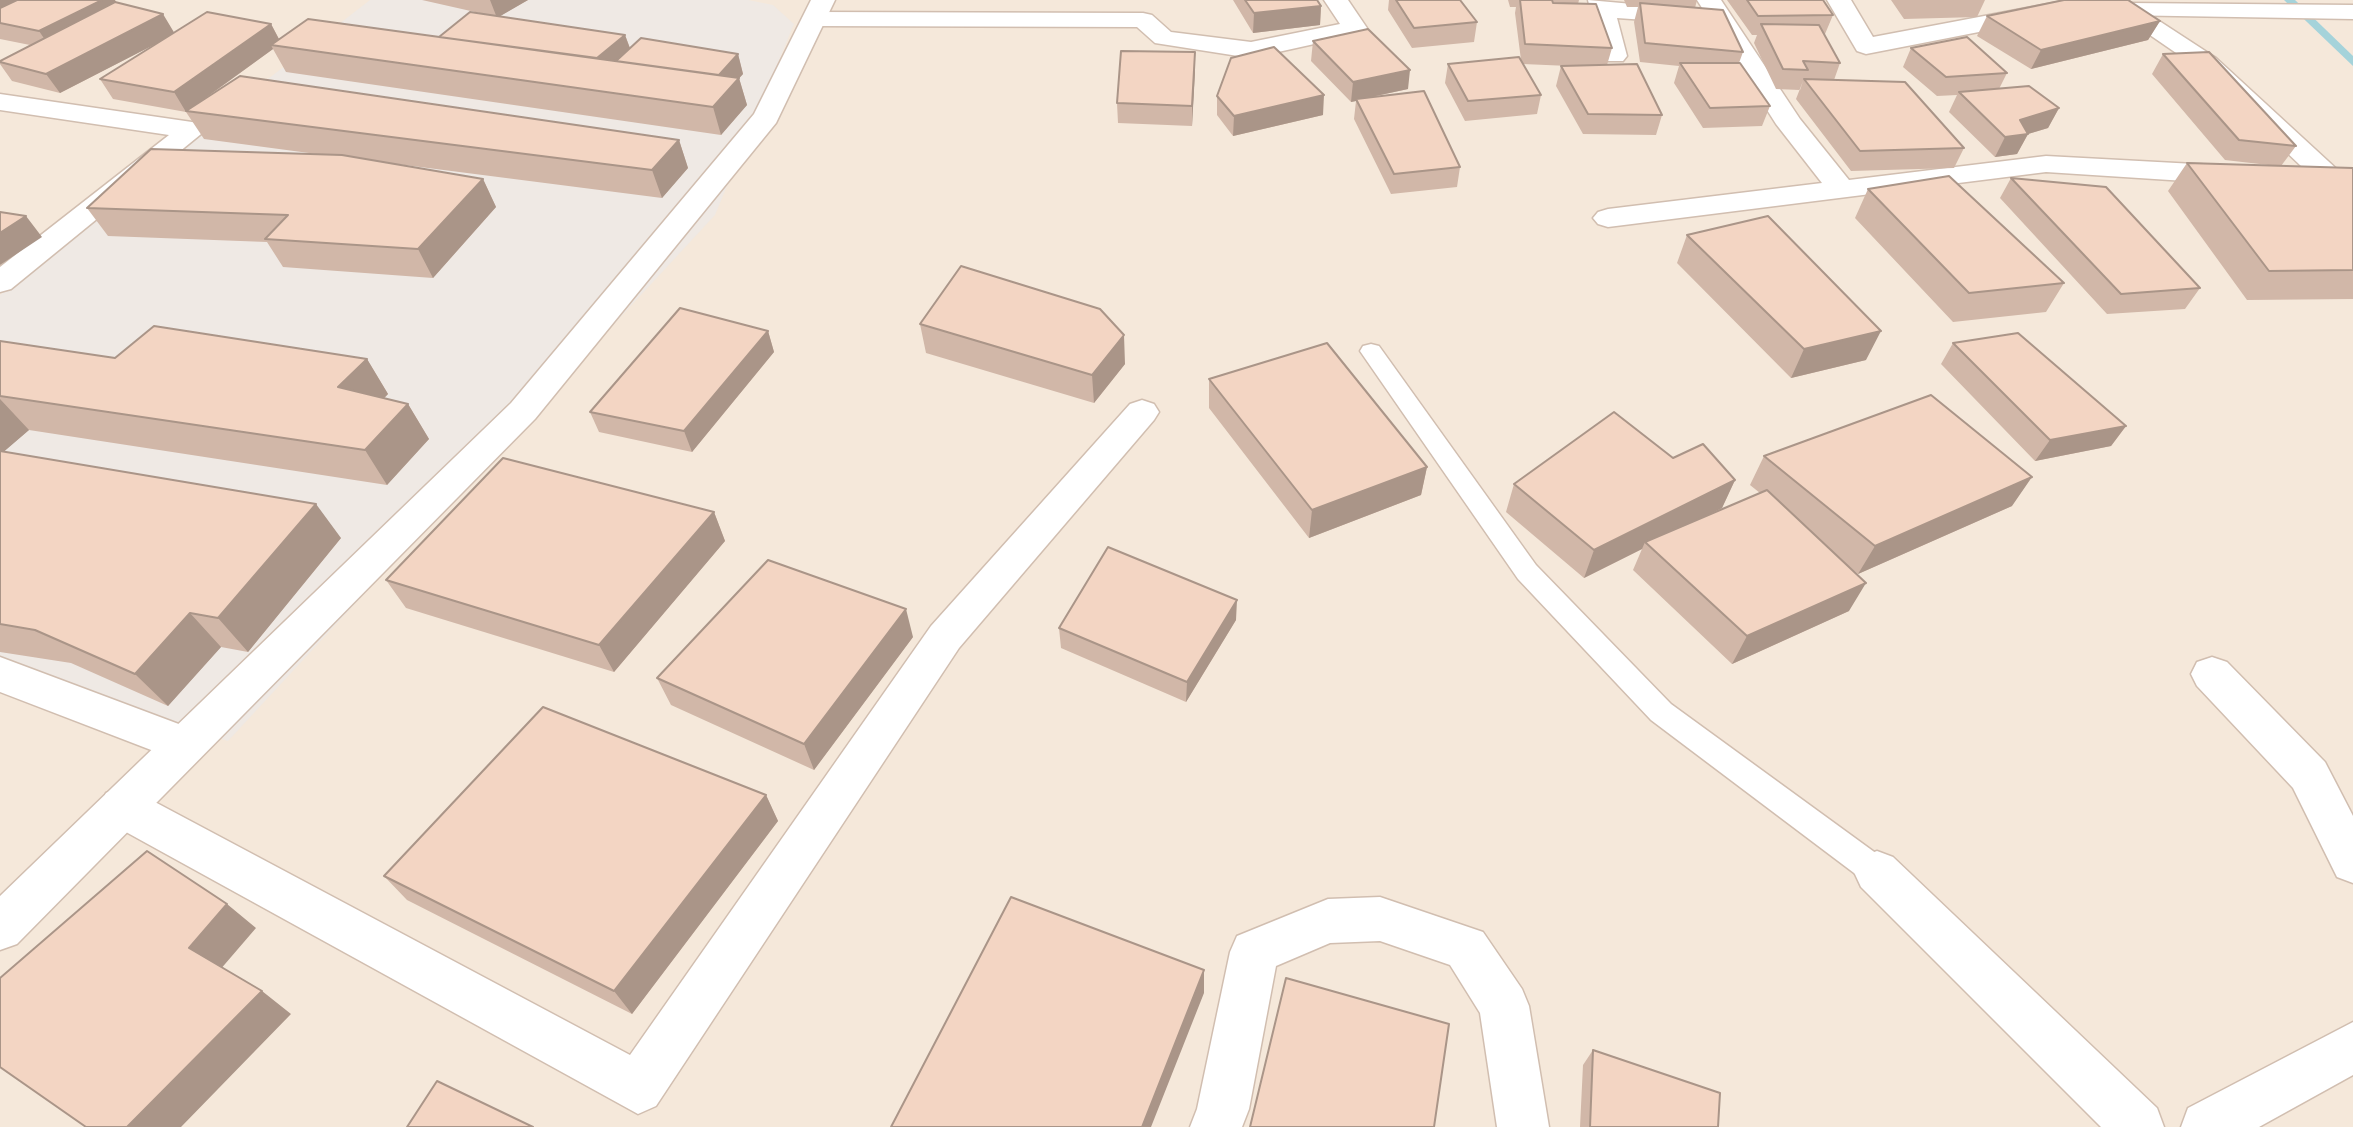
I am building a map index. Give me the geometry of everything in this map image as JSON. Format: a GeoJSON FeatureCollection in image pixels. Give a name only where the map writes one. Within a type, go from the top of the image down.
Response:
{"type":"FeatureCollection","features":[{"type":"Feature","properties":{"kind":"street"},"geometry":{"type":"LineString","coordinates":[[0,928],[523,411],[766,117],[819,9],[1149,10],[1164,38],[1251,50],[1355,28],[1336,0]]}},
{"type":"Feature","properties":{"kind":"street"},"geometry":{"type":"LineString","coordinates":[[1839,0],[1866,46],[2115,3],[2353,12]]}},
{"type":"Feature","properties":{"kind":"street"},"geometry":{"type":"LineString","coordinates":[[2115,3],[2207,63],[2353,200]]}},
{"type":"Feature","properties":{"kind":"street"},"geometry":{"type":"LineString","coordinates":[[1614,56],[1602,5],[1714,9],[1790,124],[1841,188]]}},
{"type":"Feature","properties":{"kind":"street"},"geometry":{"type":"LineString","coordinates":[[0,102],[192,130],[0,282]]}},
{"type":"Feature","properties":{"kind":"street"},"geometry":{"type":"LineString","coordinates":[[1608,218],[2046,164],[2332,181]]}},
{"type":"Feature","properties":{"kind":"street"},"geometry":{"type":"LineString","coordinates":[[122,807],[638,1088],[945,637],[1142,412]]}},
{"type":"Feature","properties":{"kind":"street"},"geometry":{"type":"LineString","coordinates":[[0,674],[185,745]]}},
{"type":"Feature","properties":{"kind":"street"},"geometry":{"type":"LineString","coordinates":[[2212,674],[2309,775],[2353,862]]}},
{"type":"Feature","properties":{"kind":"street"},"geometry":{"type":"LineString","coordinates":[[1877,872],[2138,1127]]}},
{"type":"Feature","properties":{"kind":"street"},"geometry":{"type":"LineString","coordinates":[[1216,1127],[1223,1109],[1254,952],[1328,921],[1380,919],[1466,947],[1504,1006],[1523,1127]]}},
{"type":"Feature","properties":{"kind":"street"},"geometry":{"type":"LineString","coordinates":[[2207,1127],[2353,1047]]}},
{"type":"Feature","properties":{"kind":"lane"},"geometry":{"type":"LineString","coordinates":[[1371,351],[1527,572],[1661,712],[1877,872]]}},
{"type":"Feature","properties":{"kind":"shaded area"},"geometry":{"type":"Polygon","coordinates":[[[0,0],[2353,0],[2353,1127],[0,1127],[0,0]]]}},
{"type":"Feature","properties":{"kind":"shaded area"},"geometry":{"type":"Polygon","coordinates":[[[370,0],[748,0],[773,5],[794,24],[715,215],[228,741],[0,672],[0,295],[215,120],[370,0]]]}},
{"type":"Feature","properties":{"kind":"building"},"geometry":{"type":"Polygon","coordinates":[[[17,0],[102,0],[39,31],[0,23],[0,8],[17,0]]]}},
{"type":"Feature","properties":{"kind":"building"},"geometry":{"type":"Polygon","coordinates":[[[1245,0],[1317,0],[1321,6],[1254,13],[1245,0]]]}},
{"type":"Feature","properties":{"kind":"building"},"geometry":{"type":"Polygon","coordinates":[[[1396,0],[1460,0],[1477,22],[1414,28],[1396,0]]]}},
{"type":"Feature","properties":{"kind":"building"},"geometry":{"type":"Polygon","coordinates":[[[1520,0],[1596,4],[1612,48],[1525,44],[1520,0]]]}},
{"type":"Feature","properties":{"kind":"building"},"geometry":{"type":"Polygon","coordinates":[[[1747,0],[1823,0],[1833,15],[1758,16],[1747,0]]]}},
{"type":"Feature","properties":{"kind":"building"},"geometry":{"type":"Polygon","coordinates":[[[2064,0],[2128,0],[2160,21],[2041,50],[1987,16],[2064,0]]]}},
{"type":"Feature","properties":{"kind":"building"},"geometry":{"type":"Polygon","coordinates":[[[115,2],[163,14],[46,74],[0,62],[0,61],[115,2]]]}},
{"type":"Feature","properties":{"kind":"building"},"geometry":{"type":"Polygon","coordinates":[[[1640,3],[1723,10],[1743,52],[1645,43],[1640,3]]]}},
{"type":"Feature","properties":{"kind":"building"},"geometry":{"type":"Polygon","coordinates":[[[207,12],[271,24],[174,92],[100,79],[207,12]]]}},
{"type":"Feature","properties":{"kind":"building"},"geometry":{"type":"Polygon","coordinates":[[[470,12],[625,35],[597,58],[439,37],[470,12]]]}},
{"type":"Feature","properties":{"kind":"building"},"geometry":{"type":"Polygon","coordinates":[[[308,19],[739,78],[713,107],[271,45],[308,19]]]}},
{"type":"Feature","properties":{"kind":"building"},"geometry":{"type":"Polygon","coordinates":[[[1761,24],[1819,25],[1840,63],[1803,61],[1808,70],[1783,69],[1761,24]]]}},
{"type":"Feature","properties":{"kind":"building"},"geometry":{"type":"Polygon","coordinates":[[[1368,29],[1410,70],[1353,82],[1313,41],[1368,29]]]}},
{"type":"Feature","properties":{"kind":"building"},"geometry":{"type":"Polygon","coordinates":[[[1967,37],[2007,73],[1946,77],[1911,48],[1967,37]]]}},
{"type":"Feature","properties":{"kind":"building"},"geometry":{"type":"Polygon","coordinates":[[[641,38],[738,54],[719,75],[616,61],[641,38]]]}},
{"type":"Feature","properties":{"kind":"building"},"geometry":{"type":"Polygon","coordinates":[[[1274,47],[1324,95],[1234,116],[1217,96],[1231,58],[1274,47]]]}},
{"type":"Feature","properties":{"kind":"building"},"geometry":{"type":"Polygon","coordinates":[[[1121,51],[1195,52],[1192,106],[1117,103],[1121,51]]]}},
{"type":"Feature","properties":{"kind":"building"},"geometry":{"type":"Polygon","coordinates":[[[2209,52],[2296,146],[2239,140],[2163,54],[2209,52]]]}},
{"type":"Feature","properties":{"kind":"building"},"geometry":{"type":"Polygon","coordinates":[[[1519,57],[1541,95],[1468,101],[1448,64],[1519,57]]]}},
{"type":"Feature","properties":{"kind":"building"},"geometry":{"type":"Polygon","coordinates":[[[1680,63],[1740,63],[1770,106],[1710,108],[1680,63]]]}},
{"type":"Feature","properties":{"kind":"building"},"geometry":{"type":"Polygon","coordinates":[[[1637,64],[1662,115],[1588,114],[1561,66],[1637,64]]]}},
{"type":"Feature","properties":{"kind":"building"},"geometry":{"type":"Polygon","coordinates":[[[240,76],[679,140],[652,170],[186,111],[240,76]]]}},
{"type":"Feature","properties":{"kind":"building"},"geometry":{"type":"Polygon","coordinates":[[[1804,79],[1905,82],[1964,148],[1860,151],[1804,79]]]}},
{"type":"Feature","properties":{"kind":"building"},"geometry":{"type":"Polygon","coordinates":[[[2029,86],[2059,108],[2020,120],[2028,134],[2005,137],[1959,92],[2029,86]]]}},
{"type":"Feature","properties":{"kind":"building"},"geometry":{"type":"Polygon","coordinates":[[[1424,91],[1460,167],[1394,174],[1356,99],[1424,91]]]}},
{"type":"Feature","properties":{"kind":"building"},"geometry":{"type":"Polygon","coordinates":[[[151,149],[342,155],[483,179],[418,249],[265,239],[288,215],[87,208],[151,149]]]}},
{"type":"Feature","properties":{"kind":"building"},"geometry":{"type":"Polygon","coordinates":[[[2187,163],[2353,168],[2353,270],[2269,271],[2187,163]]]}},
{"type":"Feature","properties":{"kind":"building"},"geometry":{"type":"Polygon","coordinates":[[[1949,176],[2064,283],[1969,293],[1868,189],[1949,176]]]}},
{"type":"Feature","properties":{"kind":"building"},"geometry":{"type":"Polygon","coordinates":[[[2011,178],[2106,187],[2200,288],[2121,294],[2011,178]]]}},
{"type":"Feature","properties":{"kind":"building"},"geometry":{"type":"Polygon","coordinates":[[[0,212],[26,216],[0,233],[0,212]]]}},
{"type":"Feature","properties":{"kind":"building"},"geometry":{"type":"Polygon","coordinates":[[[1768,216],[1881,331],[1804,349],[1687,235],[1768,216]]]}},
{"type":"Feature","properties":{"kind":"building"},"geometry":{"type":"Polygon","coordinates":[[[961,266],[1100,309],[1124,335],[1092,375],[920,324],[961,266]]]}},
{"type":"Feature","properties":{"kind":"building"},"geometry":{"type":"Polygon","coordinates":[[[680,308],[768,331],[684,431],[590,412],[680,308]]]}},
{"type":"Feature","properties":{"kind":"building"},"geometry":{"type":"Polygon","coordinates":[[[154,326],[367,359],[338,387],[408,404],[365,450],[0,396],[0,341],[115,358],[154,326]]]}},
{"type":"Feature","properties":{"kind":"building"},"geometry":{"type":"Polygon","coordinates":[[[2018,333],[2126,426],[2050,440],[1953,343],[2018,333]]]}},
{"type":"Feature","properties":{"kind":"building"},"geometry":{"type":"Polygon","coordinates":[[[1327,343],[1427,467],[1312,510],[1209,379],[1327,343]]]}},
{"type":"Feature","properties":{"kind":"building"},"geometry":{"type":"Polygon","coordinates":[[[1931,395],[2032,477],[1875,546],[1764,456],[1931,395]]]}},
{"type":"Feature","properties":{"kind":"building"},"geometry":{"type":"Polygon","coordinates":[[[1614,412],[1673,458],[1703,444],[1735,480],[1594,550],[1514,484],[1614,412]]]}},
{"type":"Feature","properties":{"kind":"building"},"geometry":{"type":"Polygon","coordinates":[[[0,451],[316,504],[218,618],[190,613],[135,674],[35,630],[0,624],[0,451]]]}},
{"type":"Feature","properties":{"kind":"building"},"geometry":{"type":"Polygon","coordinates":[[[503,458],[714,512],[599,645],[386,580],[503,458]]]}},
{"type":"Feature","properties":{"kind":"building"},"geometry":{"type":"Polygon","coordinates":[[[1767,490],[1866,583],[1747,636],[1645,542],[1767,490]]]}},
{"type":"Feature","properties":{"kind":"building"},"geometry":{"type":"Polygon","coordinates":[[[1108,547],[1237,600],[1187,682],[1059,628],[1108,547]]]}},
{"type":"Feature","properties":{"kind":"building"},"geometry":{"type":"Polygon","coordinates":[[[768,560],[906,609],[804,744],[657,678],[768,560]]]}},
{"type":"Feature","properties":{"kind":"building"},"geometry":{"type":"Polygon","coordinates":[[[543,707],[766,795],[614,991],[384,876],[543,707]]]}},
{"type":"Feature","properties":{"kind":"building"},"geometry":{"type":"Polygon","coordinates":[[[147,851],[227,904],[189,948],[262,991],[127,1127],[86,1127],[0,1067],[0,978],[147,851]]]}},
{"type":"Feature","properties":{"kind":"building"},"geometry":{"type":"Polygon","coordinates":[[[1011,897],[1204,970],[1142,1127],[891,1127],[1011,897]]]}},
{"type":"Feature","properties":{"kind":"building"},"geometry":{"type":"Polygon","coordinates":[[[1286,978],[1449,1024],[1434,1127],[1250,1127],[1286,978]]]}},
{"type":"Feature","properties":{"kind":"building"},"geometry":{"type":"Polygon","coordinates":[[[1593,1050],[1720,1093],[1718,1127],[1590,1127],[1593,1050]]]}},
{"type":"Feature","properties":{"kind":"building"},"geometry":{"type":"Polygon","coordinates":[[[437,1081],[533,1127],[407,1127],[437,1081]]]}},
{"type":"Feature","properties":{"kind":"waterway"},"geometry":{"type":"LineString","coordinates":[[2289,0],[2353,63]]}}]}
